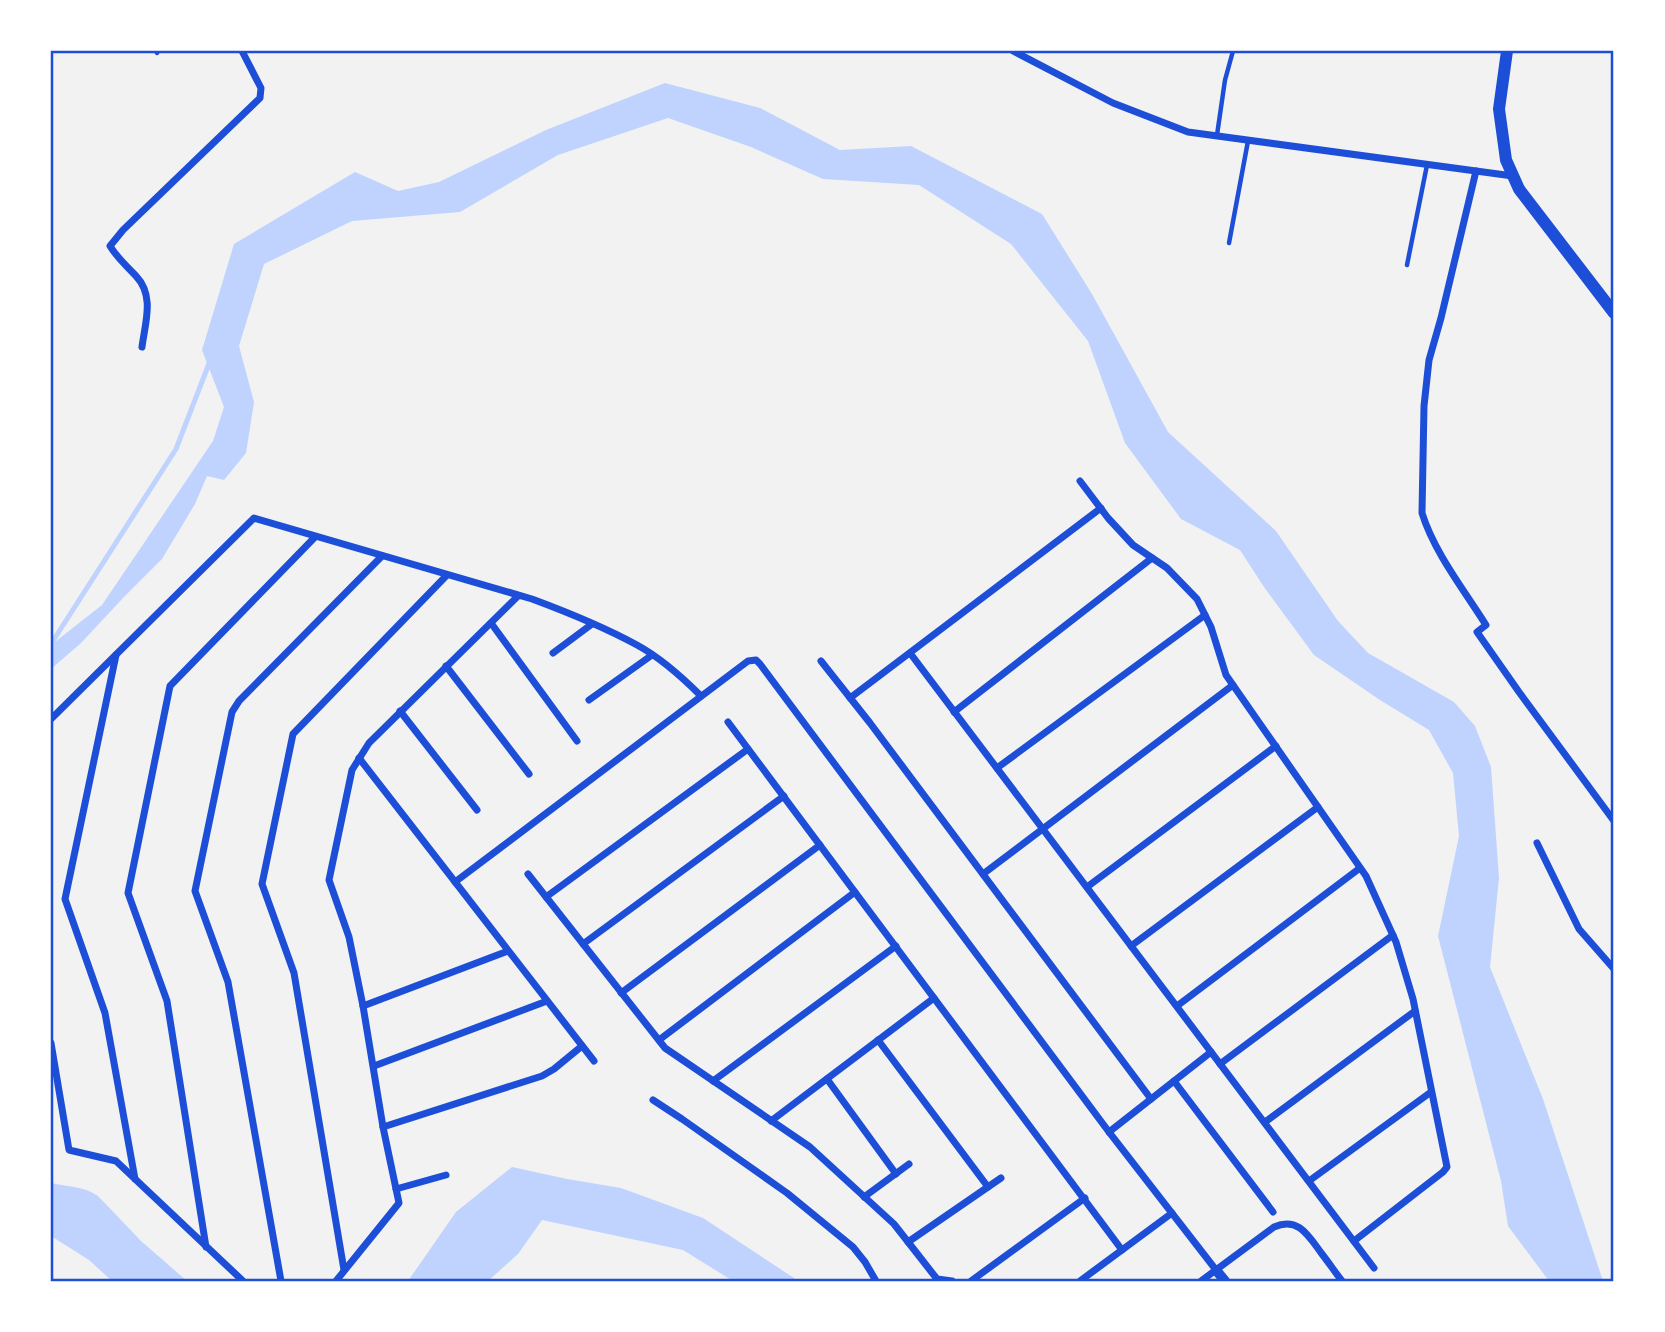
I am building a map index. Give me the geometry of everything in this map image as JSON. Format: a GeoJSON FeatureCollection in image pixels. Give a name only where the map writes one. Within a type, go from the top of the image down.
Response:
{"type":"FeatureCollection","features":[{"type":"Feature","properties":{"kind":"main road"},"geometry":{"type":"LineString","coordinates":[[1507,51],[1499,108],[1506,160],[1519,189],[1614,313]]}},
{"type":"Feature","properties":{"kind":"street"},"geometry":{"type":"LineString","coordinates":[[142,347],[148,304],[145,287],[117,259],[110,246],[123,230],[260,98],[261,88],[242,51]]}},
{"type":"Feature","properties":{"kind":"street"},"geometry":{"type":"LineString","coordinates":[[1013,51],[1113,103],[1188,132],[1513,176]]}},
{"type":"Feature","properties":{"kind":"street"},"geometry":{"type":"LineString","coordinates":[[1476,171],[1429,360],[1424,406],[1422,513],[1435,545],[1486,625],[1477,632],[1614,821]]}},
{"type":"Feature","properties":{"kind":"street"},"geometry":{"type":"LineString","coordinates":[[1080,481],[1133,545],[1167,568],[1197,599],[1211,627],[1226,675],[1366,876],[1400,954],[1415,1011],[1447,1167],[1354,1241]]}},
{"type":"Feature","properties":{"kind":"street"},"geometry":{"type":"LineString","coordinates":[[850,698],[1101,508]]}},
{"type":"Feature","properties":{"kind":"street"},"geometry":{"type":"LineString","coordinates":[[51,719],[254,518],[560,610],[639,646],[677,672],[701,696]]}},
{"type":"Feature","properties":{"kind":"street"},"geometry":{"type":"LineString","coordinates":[[206,1247],[167,1001],[128,893],[170,686],[315,537]]}},
{"type":"Feature","properties":{"kind":"street"},"geometry":{"type":"LineString","coordinates":[[281,1281],[228,982],[195,891],[232,712],[239,701],[382,556]]}},
{"type":"Feature","properties":{"kind":"street"},"geometry":{"type":"LineString","coordinates":[[954,712],[1152,558]]}},
{"type":"Feature","properties":{"kind":"street"},"geometry":{"type":"LineString","coordinates":[[345,1270],[294,973],[262,884],[293,734],[447,575]]}},
{"type":"Feature","properties":{"kind":"street"},"geometry":{"type":"LineString","coordinates":[[336,1281],[399,1203],[349,937],[329,880],[352,769],[369,743],[518,596]]}},
{"type":"Feature","properties":{"kind":"street"},"geometry":{"type":"LineString","coordinates":[[997,768],[1205,615]]}},
{"type":"Feature","properties":{"kind":"street"},"geometry":{"type":"LineString","coordinates":[[491,623],[577,741]]}},
{"type":"Feature","properties":{"kind":"street"},"geometry":{"type":"LineString","coordinates":[[553,653],[592,624]]}},
{"type":"Feature","properties":{"kind":"street"},"geometry":{"type":"LineString","coordinates":[[910,653],[1374,1268]]}},
{"type":"Feature","properties":{"kind":"street"},"geometry":{"type":"LineString","coordinates":[[116,655],[65,899],[105,1013],[135,1180]]}},
{"type":"Feature","properties":{"kind":"street"},"geometry":{"type":"LineString","coordinates":[[589,700],[652,655]]}},
{"type":"Feature","properties":{"kind":"street"},"geometry":{"type":"LineString","coordinates":[[455,882],[748,661],[755,660],[1172,1213],[1216,1276],[1225,1281]]}},
{"type":"Feature","properties":{"kind":"street"},"geometry":{"type":"LineString","coordinates":[[821,661],[1152,1099]]}},
{"type":"Feature","properties":{"kind":"street"},"geometry":{"type":"LineString","coordinates":[[446,666],[529,774]]}},
{"type":"Feature","properties":{"kind":"street"},"geometry":{"type":"LineString","coordinates":[[983,874],[1233,685]]}},
{"type":"Feature","properties":{"kind":"street"},"geometry":{"type":"LineString","coordinates":[[400,711],[477,810]]}},
{"type":"Feature","properties":{"kind":"street"},"geometry":{"type":"LineString","coordinates":[[728,722],[1122,1250]]}},
{"type":"Feature","properties":{"kind":"street"},"geometry":{"type":"LineString","coordinates":[[1087,887],[1276,746]]}},
{"type":"Feature","properties":{"kind":"street"},"geometry":{"type":"LineString","coordinates":[[547,897],[748,749]]}},
{"type":"Feature","properties":{"kind":"street"},"geometry":{"type":"LineString","coordinates":[[359,758],[594,1061]]}},
{"type":"Feature","properties":{"kind":"street"},"geometry":{"type":"LineString","coordinates":[[583,944],[784,796]]}},
{"type":"Feature","properties":{"kind":"street"},"geometry":{"type":"LineString","coordinates":[[1131,946],[1318,807]]}},
{"type":"Feature","properties":{"kind":"street"},"geometry":{"type":"LineString","coordinates":[[1537,843],[1579,929],[1614,970]]}},
{"type":"Feature","properties":{"kind":"street"},"geometry":{"type":"LineString","coordinates":[[621,993],[820,845]]}},
{"type":"Feature","properties":{"kind":"street"},"geometry":{"type":"LineString","coordinates":[[1177,1006],[1360,868]]}},
{"type":"Feature","properties":{"kind":"street"},"geometry":{"type":"LineString","coordinates":[[528,874],[664,1048],[810,1147],[894,1224],[937,1279],[952,1281]]}},
{"type":"Feature","properties":{"kind":"street"},"geometry":{"type":"LineString","coordinates":[[659,1040],[856,892]]}},
{"type":"Feature","properties":{"kind":"street"},"geometry":{"type":"LineString","coordinates":[[1220,1064],[1393,935]]}},
{"type":"Feature","properties":{"kind":"street"},"geometry":{"type":"LineString","coordinates":[[713,1081],[896,946]]}},
{"type":"Feature","properties":{"kind":"street"},"geometry":{"type":"LineString","coordinates":[[363,1006],[508,951]]}},
{"type":"Feature","properties":{"kind":"street"},"geometry":{"type":"LineString","coordinates":[[771,1121],[934,998]]}},
{"type":"Feature","properties":{"kind":"street"},"geometry":{"type":"LineString","coordinates":[[374,1066],[547,1001]]}},
{"type":"Feature","properties":{"kind":"street"},"geometry":{"type":"LineString","coordinates":[[1265,1122],[1415,1011]]}},
{"type":"Feature","properties":{"kind":"street"},"geometry":{"type":"LineString","coordinates":[[878,1040],[988,1187]]}},
{"type":"Feature","properties":{"kind":"street"},"geometry":{"type":"LineString","coordinates":[[51,1043],[69,1150],[116,1161],[243,1281]]}},
{"type":"Feature","properties":{"kind":"street"},"geometry":{"type":"LineString","coordinates":[[383,1127],[542,1076],[582,1046]]}},
{"type":"Feature","properties":{"kind":"street"},"geometry":{"type":"LineString","coordinates":[[1109,1132],[1211,1052]]}},
{"type":"Feature","properties":{"kind":"street"},"geometry":{"type":"LineString","coordinates":[[827,1079],[896,1174]]}},
{"type":"Feature","properties":{"kind":"street"},"geometry":{"type":"LineString","coordinates":[[1174,1081],[1273,1212]]}},
{"type":"Feature","properties":{"kind":"street"},"geometry":{"type":"LineString","coordinates":[[1309,1181],[1431,1092]]}},
{"type":"Feature","properties":{"kind":"street"},"geometry":{"type":"LineString","coordinates":[[653,1100],[816,1216],[853,1247],[876,1281]]}},
{"type":"Feature","properties":{"kind":"street"},"geometry":{"type":"LineString","coordinates":[[864,1197],[909,1164]]}},
{"type":"Feature","properties":{"kind":"street"},"geometry":{"type":"LineString","coordinates":[[396,1189],[446,1175]]}},
{"type":"Feature","properties":{"kind":"street"},"geometry":{"type":"LineString","coordinates":[[908,1242],[1001,1178]]}},
{"type":"Feature","properties":{"kind":"street"},"geometry":{"type":"LineString","coordinates":[[971,1281],[1085,1199]]}},
{"type":"Feature","properties":{"kind":"street"},"geometry":{"type":"LineString","coordinates":[[1080,1281],[1172,1213]]}},
{"type":"Feature","properties":{"kind":"street"},"geometry":{"type":"LineString","coordinates":[[1201,1281],[1216,1276],[1283,1223],[1299,1227],[1307,1234],[1342,1281]]}},
{"type":"Feature","properties":{"kind":"lane"},"geometry":{"type":"LineString","coordinates":[[1217,136],[1225,80],[1233,51]]}},
{"type":"Feature","properties":{"kind":"lane"},"geometry":{"type":"LineString","coordinates":[[1229,243],[1248,141]]}},
{"type":"Feature","properties":{"kind":"lane"},"geometry":{"type":"LineString","coordinates":[[1407,265],[1427,165]]}},
{"type":"Feature","properties":{"kind":"water"},"geometry":{"type":"Polygon","coordinates":[[[665,83],[760,108],[840,150],[911,146],[1042,214],[1092,294],[1168,432],[1276,531],[1338,621],[1368,653],[1454,702],[1475,726],[1491,767],[1499,878],[1490,967],[1543,1099],[1603,1281],[1549,1281],[1508,1226],[1501,1181],[1438,936],[1459,836],[1453,773],[1429,730],[1314,655],[1240,550],[1181,519],[1125,443],[1088,341],[1011,244],[919,185],[823,179],[751,147],[668,118],[558,155],[460,212],[352,221],[264,264],[239,346],[254,402],[246,453],[224,480],[207,476],[195,504],[162,559],[81,643],[51,669],[51,645],[102,605],[213,441],[224,407],[202,350],[234,244],[355,172],[398,191],[439,182],[546,130],[665,83]]]}},
{"type":"Feature","properties":{"kind":"water"},"geometry":{"type":"Polygon","coordinates":[[[512,1167],[621,1188],[703,1218],[796,1281],[733,1281],[683,1250],[542,1220],[518,1254],[488,1281],[408,1281],[456,1212],[512,1167]]]}},
{"type":"Feature","properties":{"kind":"water"},"geometry":{"type":"Polygon","coordinates":[[[51,1183],[81,1189],[98,1196],[141,1241],[187,1281],[112,1281],[89,1260],[51,1236],[51,1183]]]}},
{"type":"Feature","properties":{"kind":"waterway"},"geometry":{"type":"LineString","coordinates":[[51,644],[176,449],[210,361]]}}]}
